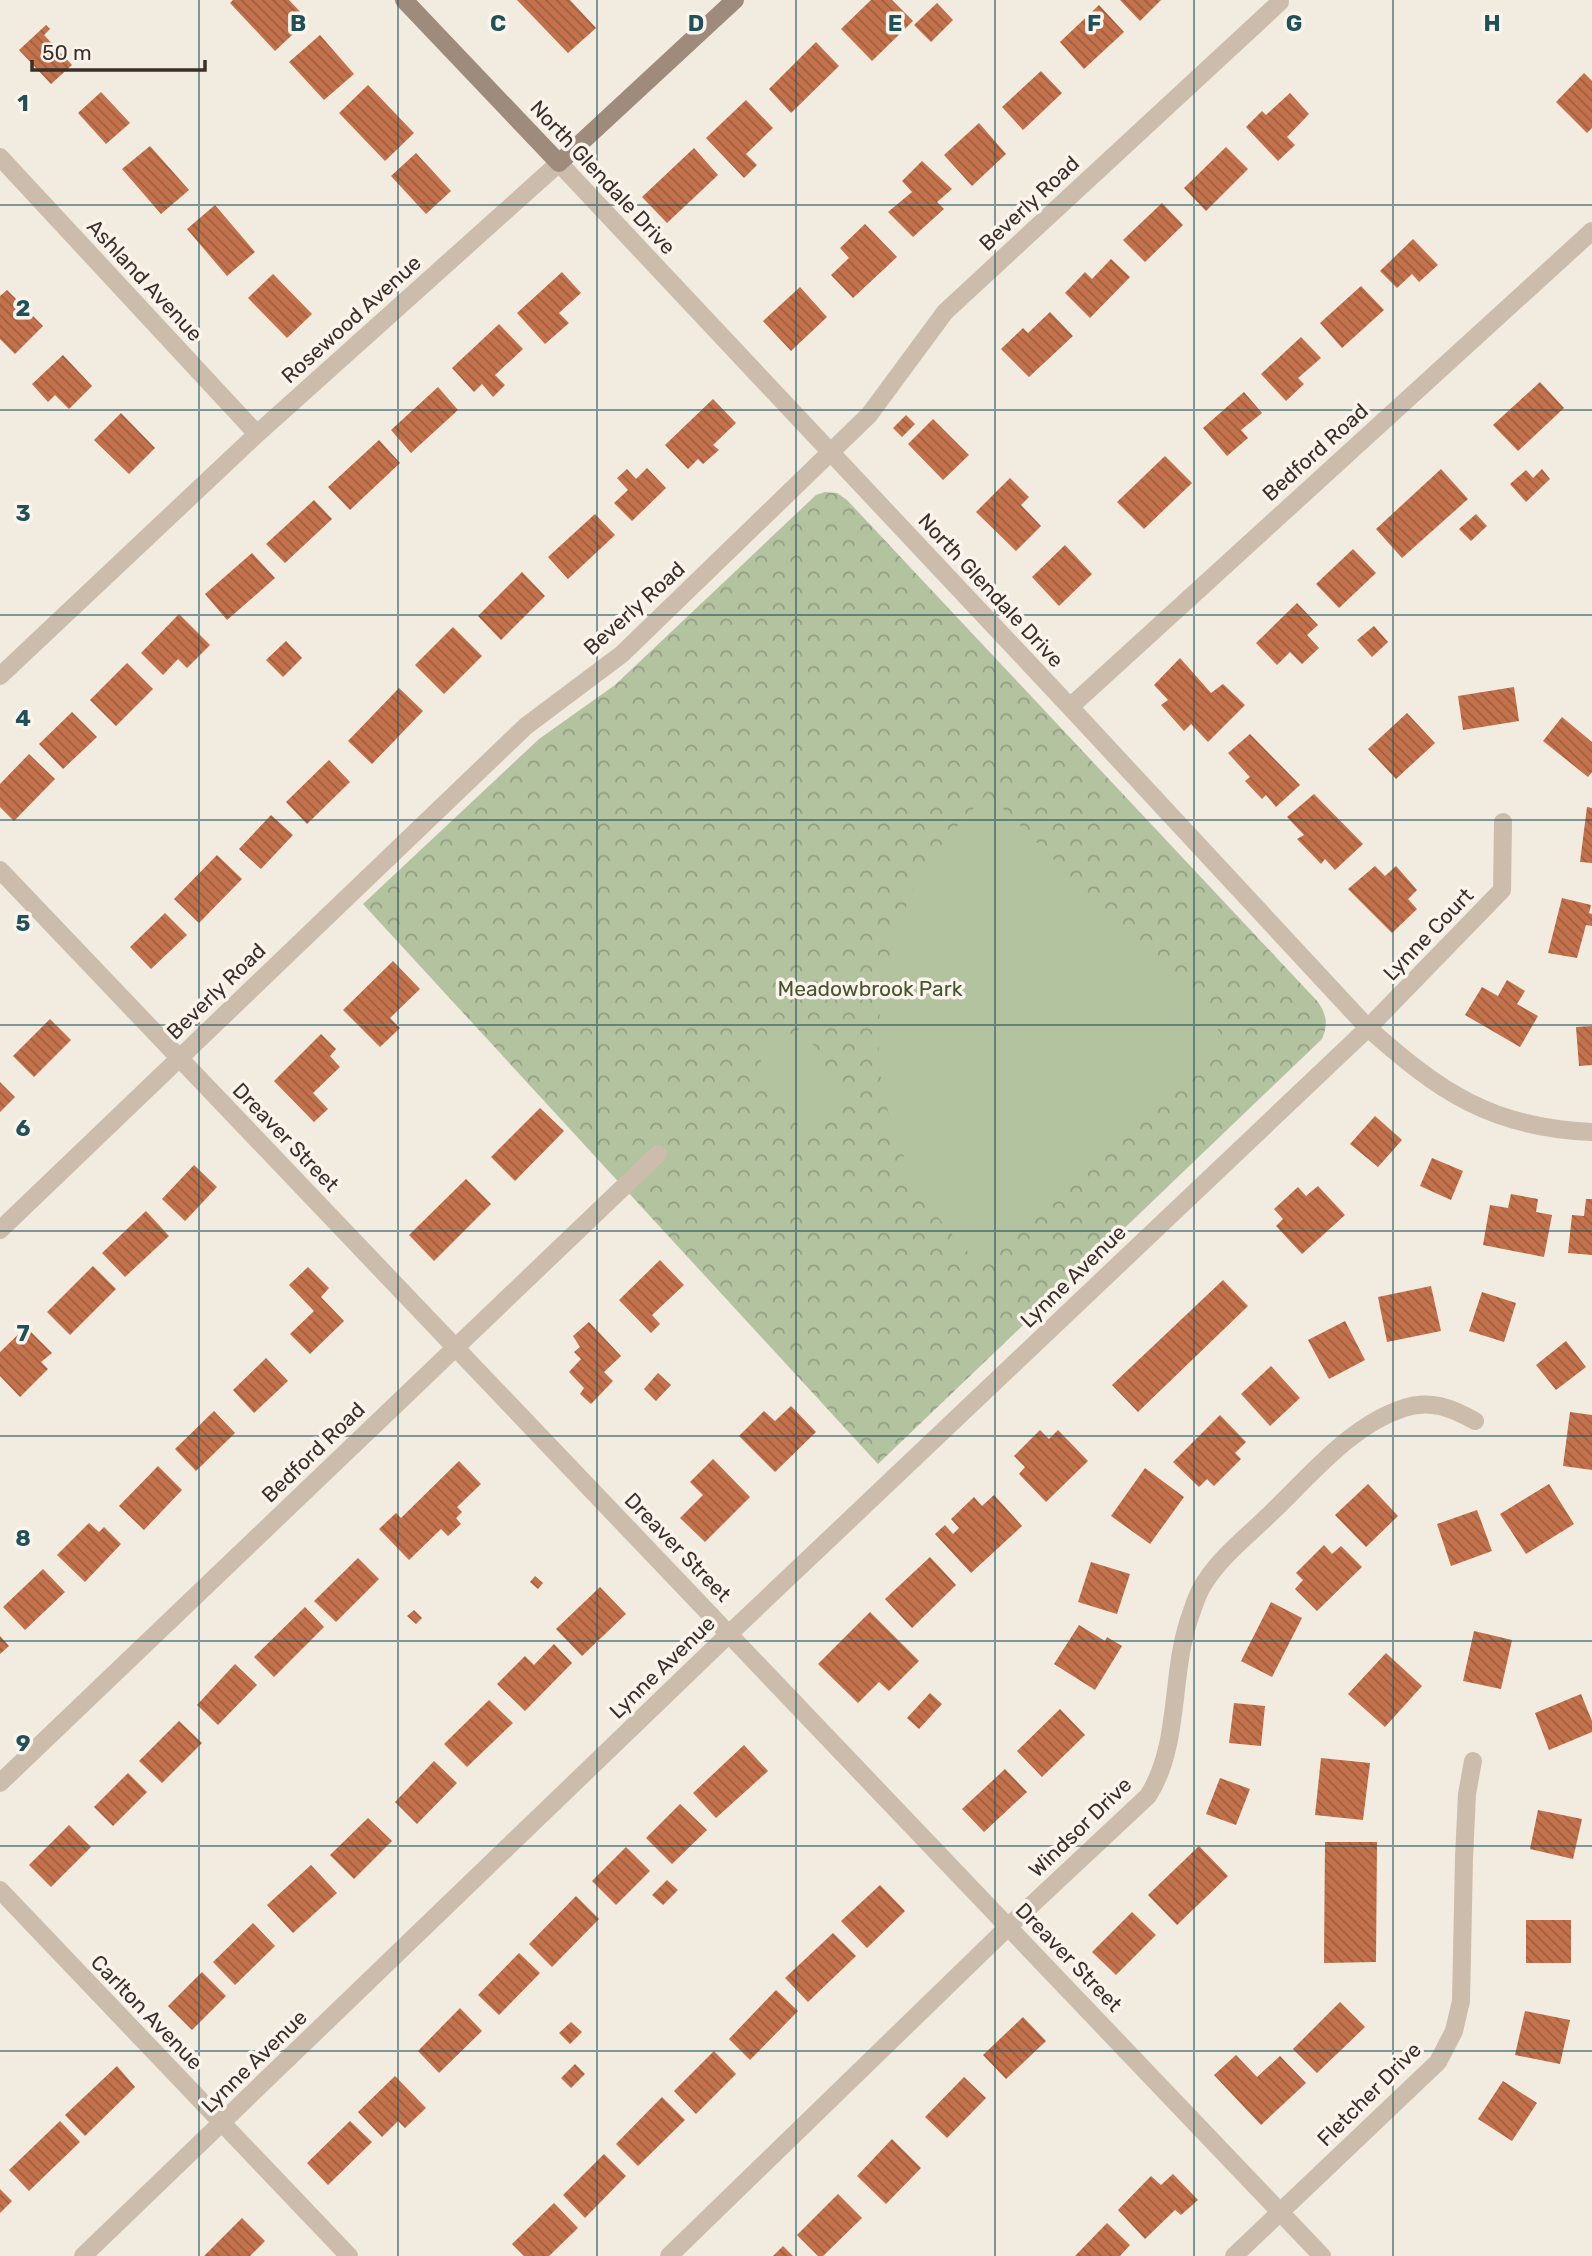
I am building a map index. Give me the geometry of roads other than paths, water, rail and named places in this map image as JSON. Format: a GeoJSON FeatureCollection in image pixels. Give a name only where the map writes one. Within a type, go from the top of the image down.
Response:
{"type":"FeatureCollection","features":[{"type":"Feature","properties":{"kind":"street","name":"North Glendale Drive"},"geometry":{"type":"LineString","coordinates":[[404,0],[1070,706],[1368,1028],[1413,1068],[1448,1092],[1483,1110],[1515,1122],[1556,1131],[1592,1132]]}},
{"type":"Feature","properties":{"kind":"street","name":"Rosewood Avenue"},"geometry":{"type":"LineString","coordinates":[[0,676],[257,434],[736,0]]}},
{"type":"Feature","properties":{"kind":"street","name":"Beverly Road"},"geometry":{"type":"LineString","coordinates":[[0,1230],[526,726],[622,654],[869,415],[945,312],[1280,2]]}},
{"type":"Feature","properties":{"kind":"street","name":"Ashland Avenue"},"geometry":{"type":"LineString","coordinates":[[0,157],[257,434]]}},
{"type":"Feature","properties":{"kind":"street","name":"Bedford Road"},"geometry":{"type":"LineString","coordinates":[[1070,706],[1592,231]]}},
{"type":"Feature","properties":{"kind":"street","name":"Lynne Court"},"geometry":{"type":"LineString","coordinates":[[1368,1028],[1502,890],[1503,822]]}},
{"type":"Feature","properties":{"kind":"street","name":"Dreaver Street"},"geometry":{"type":"LineString","coordinates":[[0,870],[1322,2256]]}},
{"type":"Feature","properties":{"kind":"street","name":"Lynne Avenue"},"geometry":{"type":"LineString","coordinates":[[83,2256],[729,1634],[1368,1028]]}},
{"type":"Feature","properties":{"kind":"street","name":"Bedford Road"},"geometry":{"type":"LineString","coordinates":[[0,1783],[658,1154]]}},
{"type":"Feature","properties":{"kind":"street","name":"Windsor Drive"},"geometry":{"type":"LineString","coordinates":[[669,2256],[1148,1796],[1166,1760],[1180,1647],[1191,1612],[1204,1583],[1224,1558],[1350,1438],[1380,1420],[1404,1408],[1428,1403],[1454,1409],[1475,1421]]}},
{"type":"Feature","properties":{"kind":"street","name":"Fletcher Drive"},"geometry":{"type":"LineString","coordinates":[[1234,2256],[1438,2062],[1454,2031],[1461,2001],[1467,1794],[1474,1761]]}},
{"type":"Feature","properties":{"kind":"street","name":"Carlton Avenue"},"geometry":{"type":"LineString","coordinates":[[0,1890],[349,2256]]}},
{"type":"Feature","properties":{"kind":"park label","name":"Meadowbrook Park"},"geometry":{"type":"Point","coordinates":[870,988]}}]}
